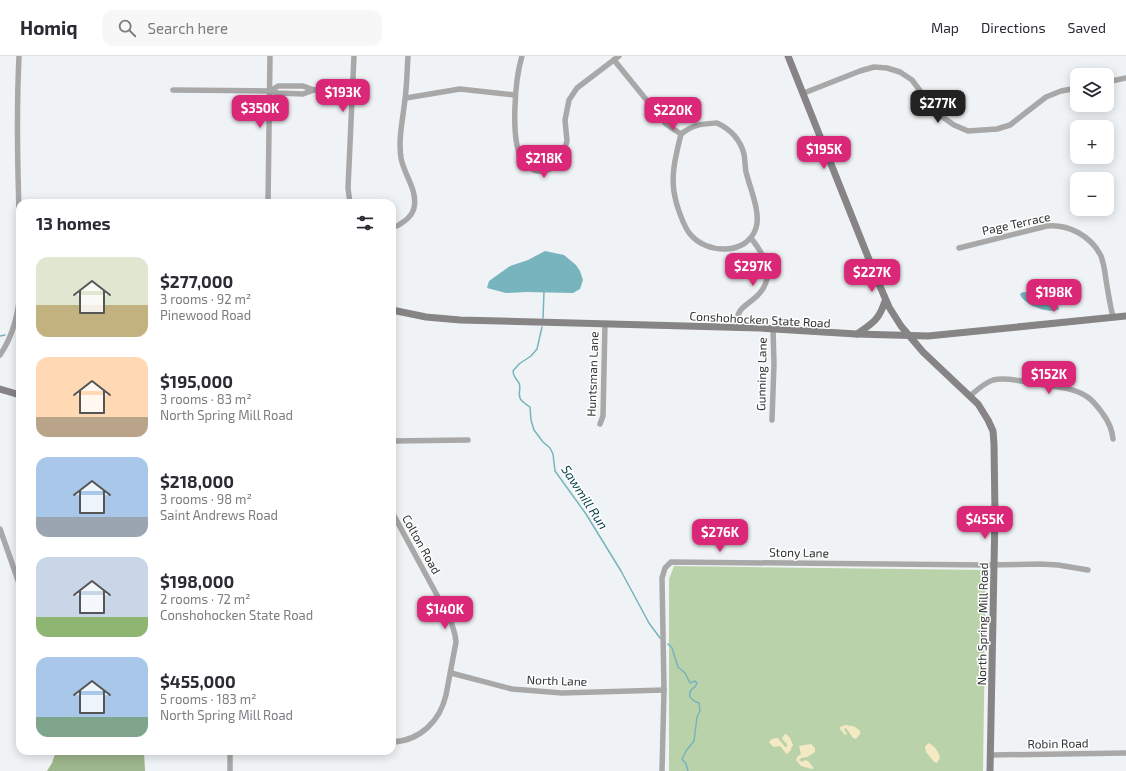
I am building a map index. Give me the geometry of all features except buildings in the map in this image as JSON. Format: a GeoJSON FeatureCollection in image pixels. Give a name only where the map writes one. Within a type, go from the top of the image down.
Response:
{"type":"FeatureCollection","features":[{"type":"Feature","properties":{"kind":"main road","name":"North Spring Mill Road"},"geometry":{"type":"LineString","coordinates":[[788,56],[804,93],[885,301],[895,317],[923,352],[978,404],[991,426],[994,437],[994,565],[990,771]]}},
{"type":"Feature","properties":{"kind":"main road"},"geometry":{"type":"LineString","coordinates":[[856,334],[876,320],[882,311],[885,301]]}},
{"type":"Feature","properties":{"kind":"main road","name":"Conshohocken State Road"},"geometry":{"type":"LineString","coordinates":[[396,311],[439,319],[773,329],[811,332],[928,336],[1126,316]]}},
{"type":"Feature","properties":{"kind":"main road"},"geometry":{"type":"LineString","coordinates":[[0,389],[16,394]]}},
{"type":"Feature","properties":{"kind":"street"},"geometry":{"type":"LineString","coordinates":[[19,56],[17,104],[19,199]]}},
{"type":"Feature","properties":{"kind":"street"},"geometry":{"type":"LineString","coordinates":[[268,199],[270,56]]}},
{"type":"Feature","properties":{"kind":"street"},"geometry":{"type":"LineString","coordinates":[[349,199],[348,188],[354,56]]}},
{"type":"Feature","properties":{"kind":"street"},"geometry":{"type":"LineString","coordinates":[[396,227],[406,220],[413,210],[415,200],[413,189],[402,159],[400,142],[406,98],[408,56]]}},
{"type":"Feature","properties":{"kind":"street"},"geometry":{"type":"LineString","coordinates":[[522,56],[515,95],[516,143],[522,162],[534,170],[546,171],[560,164],[567,141],[565,120],[569,100],[577,88],[619,56]]}},
{"type":"Feature","properties":{"kind":"street"},"geometry":{"type":"LineString","coordinates":[[614,60],[666,124],[681,134]]}},
{"type":"Feature","properties":{"kind":"street"},"geometry":{"type":"LineString","coordinates":[[804,93],[860,71],[874,68],[887,68],[900,72],[912,80],[941,116],[954,125],[968,130],[980,130],[997,129],[1010,125],[1046,96],[1070,89]]}},
{"type":"Feature","properties":{"kind":"street"},"geometry":{"type":"LineString","coordinates":[[1114,81],[1126,78]]}},
{"type":"Feature","properties":{"kind":"street"},"geometry":{"type":"LineString","coordinates":[[173,90],[270,91],[278,86],[303,86],[314,90],[353,90]]}},
{"type":"Feature","properties":{"kind":"street"},"geometry":{"type":"LineString","coordinates":[[406,98],[460,89],[515,95]]}},
{"type":"Feature","properties":{"kind":"street"},"geometry":{"type":"LineString","coordinates":[[717,123],[725,127],[737,137],[744,153],[746,170],[757,215],[756,228],[752,238],[742,245],[722,250],[703,245],[690,234],[685,227],[675,197],[672,177],[681,134],[690,127],[717,123]]}},
{"type":"Feature","properties":{"kind":"street","name":"Page Terrace"},"geometry":{"type":"LineString","coordinates":[[959,248],[1047,226],[1070,228],[1090,242],[1101,256],[1113,317]]}},
{"type":"Feature","properties":{"kind":"street"},"geometry":{"type":"LineString","coordinates":[[735,328],[736,318],[739,312],[761,291],[765,284],[767,275],[767,266],[764,256],[752,238]]}},
{"type":"Feature","properties":{"kind":"street"},"geometry":{"type":"LineString","coordinates":[[0,355],[9,340],[16,319]]}},
{"type":"Feature","properties":{"kind":"street","name":"Huntsman Lane"},"geometry":{"type":"LineString","coordinates":[[600,424],[603,416],[605,324]]}},
{"type":"Feature","properties":{"kind":"street","name":"Gunning Lane"},"geometry":{"type":"LineString","coordinates":[[772,420],[774,364],[773,329]]}},
{"type":"Feature","properties":{"kind":"street"},"geometry":{"type":"LineString","coordinates":[[970,396],[984,384],[993,380],[1011,380],[1073,390],[1085,395],[1095,403],[1109,423],[1113,439]]}},
{"type":"Feature","properties":{"kind":"street"},"geometry":{"type":"LineString","coordinates":[[396,441],[468,440]]}},
{"type":"Feature","properties":{"kind":"street","name":"Colton Road"},"geometry":{"type":"LineString","coordinates":[[396,519],[451,621],[456,635],[451,673],[441,710],[433,723],[417,736],[396,741]]}},
{"type":"Feature","properties":{"kind":"street"},"geometry":{"type":"LineString","coordinates":[[0,529],[16,575]]}},
{"type":"Feature","properties":{"kind":"street","name":"Stony Lane"},"geometry":{"type":"LineString","coordinates":[[662,771],[664,690],[662,578],[665,568],[671,562],[994,565]]}},
{"type":"Feature","properties":{"kind":"street"},"geometry":{"type":"LineString","coordinates":[[994,565],[1052,565],[1088,570]]}},
{"type":"Feature","properties":{"kind":"street","name":"North Lane"},"geometry":{"type":"LineString","coordinates":[[451,673],[512,689],[562,693],[664,690]]}},
{"type":"Feature","properties":{"kind":"street","name":"Robin Road"},"geometry":{"type":"LineString","coordinates":[[990,754],[1126,753]]}},
{"type":"Feature","properties":{"kind":"street"},"geometry":{"type":"LineString","coordinates":[[230,755],[230,771]]}},
{"type":"Feature","properties":{"kind":"green space"},"geometry":{"type":"Polygon","coordinates":[[[674,566],[986,570],[983,771],[669,771],[669,579],[674,566]]]}},
{"type":"Feature","properties":{"kind":"green space"},"geometry":{"type":"Polygon","coordinates":[[[55,755],[144,755],[145,771],[47,771],[55,755]]]}},
{"type":"Feature","properties":{"kind":"sand"},"geometry":{"type":"Polygon","coordinates":[[[846,725],[854,727],[860,731],[860,734],[856,739],[853,738],[846,728],[844,729],[847,734],[845,735],[840,729],[840,727],[846,725]]]}},
{"type":"Feature","properties":{"kind":"sand"},"geometry":{"type":"Polygon","coordinates":[[[785,734],[790,738],[793,745],[787,754],[779,746],[772,746],[769,742],[772,739],[778,738],[785,747],[787,747],[787,744],[782,739],[785,734]]]}},
{"type":"Feature","properties":{"kind":"sand"},"geometry":{"type":"Polygon","coordinates":[[[928,743],[939,753],[940,758],[937,763],[934,762],[926,752],[925,747],[928,743]]]}},
{"type":"Feature","properties":{"kind":"sand"},"geometry":{"type":"Polygon","coordinates":[[[811,744],[815,748],[815,752],[799,760],[802,762],[805,760],[808,761],[813,769],[801,766],[796,760],[801,754],[799,746],[811,744]]]}},
{"type":"Feature","properties":{"kind":"water"},"geometry":{"type":"Polygon","coordinates":[[[545,251],[564,255],[576,265],[583,280],[580,289],[573,293],[506,293],[487,288],[489,281],[510,266],[528,260],[545,251]]]}},
{"type":"Feature","properties":{"kind":"water"},"geometry":{"type":"Polygon","coordinates":[[[1023,292],[1033,293],[1058,306],[1059,309],[1050,311],[1038,308],[1026,302],[1022,298],[1020,294],[1023,292]]]}},
{"type":"Feature","properties":{"kind":"waterway","name":"Sawmill Run"},"geometry":{"type":"LineString","coordinates":[[543,318],[544,292]]}},
{"type":"Feature","properties":{"kind":"waterway","name":"Sawmill Run"},"geometry":{"type":"LineString","coordinates":[[542,327],[537,349],[513,371],[514,376],[520,385],[519,397],[530,407],[531,420],[534,430],[543,442],[550,448],[553,454],[555,471],[586,514],[621,571],[649,623],[660,638]]}},
{"type":"Feature","properties":{"kind":"waterway"},"geometry":{"type":"LineString","coordinates":[[0,336],[5,335]]}},
{"type":"Feature","properties":{"kind":"waterway","name":"Sawmill Run"},"geometry":{"type":"LineString","coordinates":[[668,644],[672,648],[678,667],[685,673],[690,683],[695,681],[697,683],[692,689],[690,697],[699,703],[700,711],[697,717],[694,741],[682,759],[686,764],[688,771]]}}]}
